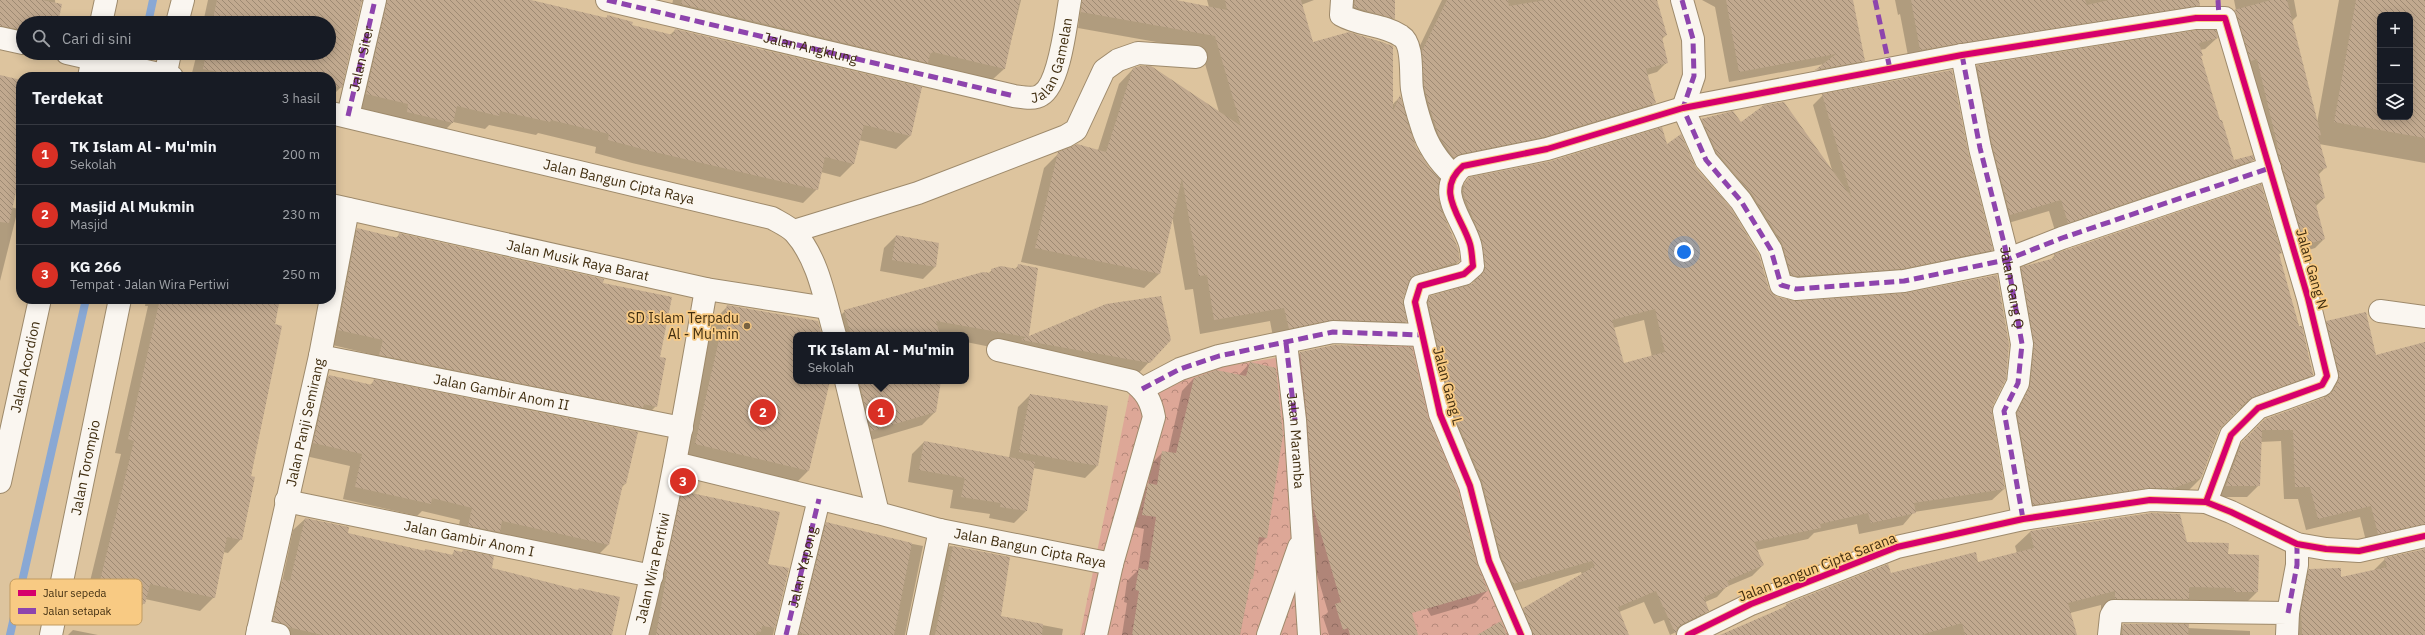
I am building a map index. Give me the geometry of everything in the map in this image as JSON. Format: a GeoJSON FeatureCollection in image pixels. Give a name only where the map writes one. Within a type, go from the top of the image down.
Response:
{"type":"FeatureCollection","features":[{"type":"Feature","properties":{"kind":"street"},"geometry":{"type":"LineString","coordinates":[[103,16],[106,0]]}},
{"type":"Feature","properties":{"kind":"street"},"geometry":{"type":"LineString","coordinates":[[179,16],[183,0]]}},
{"type":"Feature","properties":{"kind":"street","name":"Jalan Siter"},"geometry":{"type":"LineString","coordinates":[[339,115],[375,0]]}},
{"type":"Feature","properties":{"kind":"street","name":"Jalan Angklung"},"geometry":{"type":"LineString","coordinates":[[607,0],[650,5],[1014,96]]}},
{"type":"Feature","properties":{"kind":"street","name":"Jalan Gamelan"},"geometry":{"type":"LineString","coordinates":[[1014,96],[1029,98],[1041,96],[1052,85],[1070,0]]}},
{"type":"Feature","properties":{"kind":"street"},"geometry":{"type":"LineString","coordinates":[[1342,0],[1341,15],[1354,20],[1378,25],[1403,37],[1410,51],[1412,89],[1422,128],[1436,159],[1453,175],[1463,166],[1547,149],[1683,108],[1962,55]]}},
{"type":"Feature","properties":{"kind":"street"},"geometry":{"type":"LineString","coordinates":[[1682,0],[1694,39],[1694,76],[1683,108],[1706,160],[1741,201],[1771,250],[1781,284],[1796,289],[1904,281],[2006,260],[2062,238],[2270,168]]}},
{"type":"Feature","properties":{"kind":"street","name":"Jalan Gang N"},"geometry":{"type":"LineString","coordinates":[[1962,55],[2196,18],[2225,18],[2308,298],[2327,376],[2322,385],[2258,408],[2231,435],[2206,502]]}},
{"type":"Feature","properties":{"kind":"street"},"geometry":{"type":"LineString","coordinates":[[0,38],[16,42]]}},
{"type":"Feature","properties":{"kind":"street"},"geometry":{"type":"LineString","coordinates":[[794,232],[918,193],[1066,136],[1076,130],[1104,70],[1118,60],[1138,53],[1196,57]]}},
{"type":"Feature","properties":{"kind":"street","name":"Jalan Gang Q"},"geometry":{"type":"LineString","coordinates":[[1962,55],[1980,148],[2005,247],[2006,260],[2022,344],[2018,383],[2004,411],[2023,519]]}},
{"type":"Feature","properties":{"kind":"street"},"geometry":{"type":"LineString","coordinates":[[165,72],[168,60]]}},
{"type":"Feature","properties":{"kind":"street"},"geometry":{"type":"LineString","coordinates":[[94,62],[144,72]]}},
{"type":"Feature","properties":{"kind":"street","name":"Jalan Bangun Cipta Raya"},"geometry":{"type":"LineString","coordinates":[[339,115],[772,218],[794,232],[809,252],[833,332]]}},
{"type":"Feature","properties":{"kind":"street","name":"Jalan Gang L"},"geometry":{"type":"LineString","coordinates":[[1453,175],[1450,183],[1456,217],[1470,244],[1473,266],[1464,274],[1420,286],[1415,302],[1440,414],[1470,486],[1489,561],[1521,635]]}},
{"type":"Feature","properties":{"kind":"street","name":"Jalan Musik Raya Barat"},"geometry":{"type":"LineString","coordinates":[[340,207],[706,288],[827,308]]}},
{"type":"Feature","properties":{"kind":"street","name":"Jalan Panji Semirang"},"geometry":{"type":"LineString","coordinates":[[336,237],[340,207]]}},
{"type":"Feature","properties":{"kind":"street","name":"Jalan Wira Pertiwi"},"geometry":{"type":"LineString","coordinates":[[637,635],[652,576],[682,428],[706,288]]}},
{"type":"Feature","properties":{"kind":"street","name":"Jalan Acordion"},"geometry":{"type":"LineString","coordinates":[[1,474],[39,304]]}},
{"type":"Feature","properties":{"kind":"street","name":"Jalan Torompio"},"geometry":{"type":"LineString","coordinates":[[62,579],[119,304]]}},
{"type":"Feature","properties":{"kind":"street","name":"Jalan Panji Semirang"},"geometry":{"type":"LineString","coordinates":[[257,632],[320,356],[327,304]]}},
{"type":"Feature","properties":{"kind":"street"},"geometry":{"type":"LineString","coordinates":[[2380,311],[2425,317]]}},
{"type":"Feature","properties":{"kind":"street"},"geometry":{"type":"LineString","coordinates":[[1142,389],[1180,369],[1219,356],[1333,332],[1422,335]]}},
{"type":"Feature","properties":{"kind":"street","name":"Jalan Maramba"},"geometry":{"type":"LineString","coordinates":[[1286,343],[1296,420],[1309,635]]}},
{"type":"Feature","properties":{"kind":"street"},"geometry":{"type":"LineString","coordinates":[[998,350],[1132,381],[1142,389],[1151,401],[1154,417],[1112,564]]}},
{"type":"Feature","properties":{"kind":"street","name":"Jalan Gambir Anom II"},"geometry":{"type":"LineString","coordinates":[[320,356],[682,428]]}},
{"type":"Feature","properties":{"kind":"street"},"geometry":{"type":"LineString","coordinates":[[847,384],[878,513]]}},
{"type":"Feature","properties":{"kind":"street","name":"Jalan Bangun Cipta Raya"},"geometry":{"type":"LineString","coordinates":[[675,463],[878,513],[940,530],[1112,564],[1096,635]]}},
{"type":"Feature","properties":{"kind":"street","name":"Jalan Yapong"},"geometry":{"type":"LineString","coordinates":[[786,635],[819,499]]}},
{"type":"Feature","properties":{"kind":"street","name":"Jalan Bangun Cipta Sarana"},"geometry":{"type":"LineString","coordinates":[[1688,635],[1751,604],[1897,547],[2023,519],[2150,500],[2206,502],[2231,512],[2297,544],[2326,549],[2359,551],[2425,536]]}},
{"type":"Feature","properties":{"kind":"street","name":"Jalan Gambir Anom I"},"geometry":{"type":"LineString","coordinates":[[286,501],[652,576]]}},
{"type":"Feature","properties":{"kind":"street"},"geometry":{"type":"LineString","coordinates":[[918,635],[940,530]]}},
{"type":"Feature","properties":{"kind":"street","name":"Jalan Maramba"},"geometry":{"type":"LineString","coordinates":[[1268,635],[1302,538]]}},
{"type":"Feature","properties":{"kind":"street"},"geometry":{"type":"LineString","coordinates":[[2287,635],[2288,614],[2297,565],[2297,544]]}},
{"type":"Feature","properties":{"kind":"street"},"geometry":{"type":"LineString","coordinates":[[2109,635],[2111,616],[2114,612],[2288,614]]}},
{"type":"Feature","properties":{"kind":"street","name":"Jalan Torompio"},"geometry":{"type":"LineString","coordinates":[[50,635],[52,625]]}},
{"type":"Feature","properties":{"kind":"street"},"geometry":{"type":"LineString","coordinates":[[257,632],[280,635]]}},
{"type":"Feature","properties":{"kind":"green space"},"geometry":{"type":"Polygon","coordinates":[[[1411,336],[1518,635],[1080,635],[1132,381],[1411,336]]]}},
{"type":"Feature","properties":{"kind":"building"},"geometry":{"type":"Polygon","coordinates":[[[0,0],[42,0],[62,4],[59,16],[16,16],[16,29],[0,26],[0,0]]]}},
{"type":"Feature","properties":{"kind":"building"},"geometry":{"type":"Polygon","coordinates":[[[217,0],[362,0],[342,88],[336,86],[336,72],[218,72],[203,69],[205,60],[336,60],[336,16],[214,16],[217,0]]]}},
{"type":"Feature","properties":{"kind":"building"},"geometry":{"type":"Polygon","coordinates":[[[387,0],[531,0],[607,18],[607,15],[633,22],[632,25],[673,35],[675,29],[922,87],[911,136],[864,125],[854,164],[825,157],[818,190],[646,150],[608,140],[609,134],[551,120],[550,122],[500,111],[499,116],[457,106],[453,123],[407,112],[408,104],[366,94],[387,0]]]}},
{"type":"Feature","properties":{"kind":"building"},"geometry":{"type":"Polygon","coordinates":[[[682,0],[1020,0],[1005,69],[933,52],[930,54],[928,63],[681,4],[682,0]]]}},
{"type":"Feature","properties":{"kind":"building"},"geometry":{"type":"Polygon","coordinates":[[[1082,0],[1176,0],[1227,10],[1225,0],[1301,0],[1313,42],[1349,32],[1393,46],[1393,111],[1400,95],[1416,147],[1428,166],[1440,179],[1438,194],[1440,207],[1458,248],[1460,261],[1411,277],[1403,299],[1407,322],[1333,320],[1289,329],[1284,308],[1214,320],[1207,275],[1199,276],[1182,178],[1160,274],[1035,248],[1058,152],[1077,144],[1106,152],[1133,68],[1140,66],[1151,66],[1241,126],[1215,36],[1081,12],[1082,0]]]}},
{"type":"Feature","properties":{"kind":"building"},"geometry":{"type":"Polygon","coordinates":[[[1355,0],[1395,0],[1395,19],[1354,7],[1355,0]]]}},
{"type":"Feature","properties":{"kind":"building"},"geometry":{"type":"Polygon","coordinates":[[[1447,0],[1508,0],[1509,6],[1546,0],[1657,0],[1667,35],[1662,37],[1668,63],[1646,69],[1656,103],[1544,137],[1461,154],[1454,158],[1439,136],[1430,109],[1424,87],[1422,51],[1447,0]]]}},
{"type":"Feature","properties":{"kind":"building"},"geometry":{"type":"Polygon","coordinates":[[[1726,0],[1853,0],[1865,61],[1815,70],[1836,54],[1739,72],[1726,0]]]}},
{"type":"Feature","properties":{"kind":"building"},"geometry":{"type":"Polygon","coordinates":[[[1911,0],[2085,0],[2087,5],[2109,0],[2199,0],[2200,6],[1920,50],[1911,0]]]}},
{"type":"Feature","properties":{"kind":"building"},"geometry":{"type":"Polygon","coordinates":[[[2271,0],[2287,0],[2321,135],[2318,136],[2327,168],[2318,170],[2325,198],[2315,201],[2325,239],[2305,245],[2277,149],[2257,59],[2251,61],[2234,10],[2271,0]]]}},
{"type":"Feature","properties":{"kind":"building"},"geometry":{"type":"Polygon","coordinates":[[[2356,0],[2425,0],[2425,138],[2334,122],[2356,0]]]}},
{"type":"Feature","properties":{"kind":"building"},"geometry":{"type":"Polygon","coordinates":[[[2197,30],[2216,30],[2218,38],[2199,43],[2203,56],[2201,56],[2220,120],[2222,120],[2234,160],[2253,155],[2254,160],[2068,223],[2061,200],[2010,215],[1992,145],[1977,65],[2197,30]]]}},
{"type":"Feature","properties":{"kind":"building"},"geometry":{"type":"Polygon","coordinates":[[[1952,70],[1968,151],[1993,250],[1902,269],[1797,276],[1791,275],[1782,243],[1752,194],[1717,153],[1701,119],[1733,111],[1741,122],[1764,105],[1784,102],[1852,198],[1822,94],[1952,70]]]}},
{"type":"Feature","properties":{"kind":"building"},"geometry":{"type":"Polygon","coordinates":[[[0,75],[16,79],[16,192],[9,223],[0,222],[0,75]]]}},
{"type":"Feature","properties":{"kind":"building"},"geometry":{"type":"Polygon","coordinates":[[[1662,127],[1667,144],[1681,134],[1696,168],[1731,208],[1759,255],[1769,289],[1777,297],[1797,301],[1905,293],[1997,275],[2009,344],[2006,379],[1993,405],[1992,413],[2005,489],[1914,503],[1916,513],[1871,523],[1868,513],[1820,524],[1821,528],[1754,542],[1764,565],[1727,581],[1729,586],[1704,597],[1709,611],[1682,624],[1677,628],[1676,635],[1656,591],[1618,607],[1629,635],[1533,635],[1523,608],[1595,566],[1592,561],[1513,584],[1501,557],[1482,481],[1452,410],[1428,303],[1430,296],[1472,284],[1485,270],[1482,241],[1463,193],[1465,182],[1470,177],[1551,161],[1662,127]],[[1655,309],[1612,320],[1624,363],[1665,352],[1655,309]]]}},
{"type":"Feature","properties":{"kind":"building"},"geometry":{"type":"Polygon","coordinates":[[[2261,184],[2282,253],[2279,254],[2299,326],[2302,326],[2313,375],[2249,399],[2219,430],[2201,478],[2174,488],[2148,488],[2033,505],[2017,413],[2030,385],[2034,345],[2021,267],[2055,258],[2054,254],[2261,184]]]}},
{"type":"Feature","properties":{"kind":"building"},"geometry":{"type":"Polygon","coordinates":[[[357,228],[398,238],[399,233],[604,279],[603,283],[672,297],[660,357],[666,358],[657,407],[644,404],[643,408],[379,355],[383,340],[338,330],[357,228]]]}},
{"type":"Feature","properties":{"kind":"building"},"geometry":{"type":"Polygon","coordinates":[[[896,235],[939,243],[936,267],[892,260],[896,235]]]}},
{"type":"Feature","properties":{"kind":"building"},"geometry":{"type":"Polygon","coordinates":[[[1018,264],[1038,268],[1029,336],[1106,304],[1161,296],[1171,340],[1150,363],[1021,340],[1026,337],[936,321],[939,332],[850,332],[844,310],[983,272],[991,273],[991,269],[1001,266],[1017,269],[1018,264]]]}},
{"type":"Feature","properties":{"kind":"building"},"geometry":{"type":"Polygon","coordinates":[[[159,304],[279,304],[275,324],[282,326],[251,476],[255,477],[242,540],[227,537],[215,598],[150,584],[145,604],[142,603],[142,579],[100,579],[134,441],[128,439],[159,304]]]}},
{"type":"Feature","properties":{"kind":"building"},"geometry":{"type":"Polygon","coordinates":[[[727,305],[818,321],[821,332],[793,332],[793,384],[829,384],[809,471],[695,444],[727,305]]]}},
{"type":"Feature","properties":{"kind":"building"},"geometry":{"type":"Polygon","coordinates":[[[2366,312],[2376,355],[2425,342],[2425,524],[2378,534],[2371,506],[2318,519],[2310,487],[2295,487],[2293,430],[2262,430],[2260,486],[2226,486],[2242,442],[2265,419],[2326,397],[2333,391],[2338,382],[2339,373],[2326,321],[2366,312]]]}},
{"type":"Feature","properties":{"kind":"building"},"geometry":{"type":"Polygon","coordinates":[[[1334,345],[1412,347],[1428,417],[1458,490],[1477,564],[1488,591],[1412,613],[1418,635],[1350,635],[1348,628],[1343,630],[1335,604],[1341,602],[1313,507],[1307,419],[1300,352],[1334,345]]]}},
{"type":"Feature","properties":{"kind":"building"},"geometry":{"type":"Polygon","coordinates":[[[1250,362],[1276,368],[1283,435],[1267,538],[1259,537],[1253,579],[1251,579],[1240,635],[1132,635],[1139,591],[1135,590],[1139,568],[1148,570],[1156,517],[1142,515],[1148,483],[1157,485],[1162,451],[1176,453],[1194,378],[1216,370],[1246,376],[1250,362]]]}},
{"type":"Feature","properties":{"kind":"building"},"geometry":{"type":"Polygon","coordinates":[[[329,375],[372,385],[374,379],[638,432],[626,484],[623,484],[609,545],[502,521],[500,532],[468,526],[472,508],[432,498],[431,504],[355,487],[362,454],[313,443],[329,375]]]}},
{"type":"Feature","properties":{"kind":"building"},"geometry":{"type":"Polygon","coordinates":[[[860,384],[941,384],[936,412],[871,431],[860,384]]]}},
{"type":"Feature","properties":{"kind":"building"},"geometry":{"type":"Polygon","coordinates":[[[1030,394],[1108,406],[1098,466],[1019,452],[1030,394]]]}},
{"type":"Feature","properties":{"kind":"building"},"geometry":{"type":"Polygon","coordinates":[[[924,441],[1035,462],[1027,511],[1000,507],[1001,503],[961,497],[965,478],[919,470],[924,441]]]}},
{"type":"Feature","properties":{"kind":"building"},"geometry":{"type":"Polygon","coordinates":[[[682,491],[780,512],[768,564],[789,568],[775,628],[762,626],[761,632],[757,631],[756,635],[656,635],[667,572],[665,571],[682,491]]]}},
{"type":"Feature","properties":{"kind":"building"},"geometry":{"type":"Polygon","coordinates":[[[2151,513],[2180,514],[2187,542],[2229,543],[2228,554],[2259,555],[2258,592],[2234,592],[2234,588],[2189,587],[2189,599],[2115,599],[2115,591],[2068,603],[2077,635],[1965,635],[1962,623],[1921,635],[1720,635],[1787,606],[1786,604],[1888,564],[1891,573],[1976,552],[1978,562],[2034,548],[2030,531],[2151,513]]]}},
{"type":"Feature","properties":{"kind":"building"},"geometry":{"type":"Polygon","coordinates":[[[305,518],[349,527],[348,533],[425,551],[425,549],[453,555],[454,550],[462,552],[463,550],[494,556],[492,568],[578,590],[579,588],[620,597],[612,635],[322,635],[288,627],[273,621],[282,579],[290,581],[305,518]]]}},
{"type":"Feature","properties":{"kind":"building"},"geometry":{"type":"Polygon","coordinates":[[[826,522],[912,543],[894,635],[809,635],[799,633],[826,522]]]}},
{"type":"Feature","properties":{"kind":"building"},"geometry":{"type":"Polygon","coordinates":[[[953,546],[1010,557],[1001,616],[1043,624],[1042,635],[935,635],[953,546]]]}},
{"type":"Feature","properties":{"kind":"building"},"geometry":{"type":"Polygon","coordinates":[[[2425,549],[2425,635],[2302,635],[2301,611],[2309,569],[2341,568],[2341,577],[2387,567],[2384,558],[2425,549]]]}},
{"type":"Feature","properties":{"kind":"building"},"geometry":{"type":"Polygon","coordinates":[[[1501,621],[1507,635],[1477,635],[1501,621]]]}},
{"type":"Feature","properties":{"kind":"building"},"geometry":{"type":"Polygon","coordinates":[[[2123,624],[2189,624],[2188,635],[2122,635],[2123,624]]]}},
{"type":"Feature","properties":{"kind":"waterway"},"geometry":{"type":"LineString","coordinates":[[150,16],[153,0]]}},
{"type":"Feature","properties":{"kind":"waterway"},"geometry":{"type":"LineString","coordinates":[[138,68],[140,60]]}},
{"type":"Feature","properties":{"kind":"waterway"},"geometry":{"type":"LineString","coordinates":[[23,579],[85,304]]}},
{"type":"Feature","properties":{"kind":"waterway"},"geometry":{"type":"LineString","coordinates":[[10,635],[12,625]]}},
{"type":"Feature","properties":{"kind":"marked path"},"geometry":{"type":"LineString","coordinates":[[348,116],[375,0]]}},
{"type":"Feature","properties":{"kind":"marked path"},"geometry":{"type":"LineString","coordinates":[[607,0],[1014,96]]}},
{"type":"Feature","properties":{"kind":"marked path"},"geometry":{"type":"LineString","coordinates":[[1682,0],[1693,39],[1694,76],[1683,108],[1706,160],[1741,201],[1771,250],[1781,285],[1796,289],[1904,281],[2006,260],[2062,238],[2270,168]]}},
{"type":"Feature","properties":{"kind":"marked path"},"geometry":{"type":"LineString","coordinates":[[1875,0],[1890,69]]}},
{"type":"Feature","properties":{"kind":"marked path"},"geometry":{"type":"LineString","coordinates":[[2218,0],[2219,17]]}},
{"type":"Feature","properties":{"kind":"marked path"},"geometry":{"type":"LineString","coordinates":[[1962,55],[1980,148],[2005,247],[2022,344],[2018,383],[2004,411],[2023,519]]}},
{"type":"Feature","properties":{"kind":"marked path"},"geometry":{"type":"LineString","coordinates":[[1142,389],[1180,369],[1219,356],[1333,332],[1422,335]]}},
{"type":"Feature","properties":{"kind":"marked path"},"geometry":{"type":"LineString","coordinates":[[1286,343],[1295,420]]}},
{"type":"Feature","properties":{"kind":"marked path"},"geometry":{"type":"LineString","coordinates":[[786,635],[819,499]]}},
{"type":"Feature","properties":{"kind":"marked path"},"geometry":{"type":"LineString","coordinates":[[2288,613],[2297,565],[2297,544]]}},
{"type":"Feature","properties":{"kind":"cycle path"},"geometry":{"type":"LineString","coordinates":[[1521,635],[1489,561],[1470,486],[1440,414],[1415,302],[1420,286],[1464,274],[1473,266],[1470,244],[1450,195],[1451,185],[1455,175],[1463,166],[1547,149],[1683,108],[1962,55],[2196,18],[2225,18],[2308,298],[2327,376],[2322,385],[2258,408],[2231,435],[2206,502]]}},
{"type":"Feature","properties":{"kind":"cycle path"},"geometry":{"type":"LineString","coordinates":[[1688,635],[1751,604],[1897,547],[2023,519],[2150,500],[2206,502],[2231,512],[2297,544],[2326,549],[2359,551],[2425,536]]}},
{"type":"Feature","properties":{"kind":"place","name":"SD Islam Terpadu Al - Mu'min"},"geometry":{"type":"Point","coordinates":[747,326]}},
{"type":"Feature","properties":{"kind":"place","name":"Masjid Al Mukmin"},"geometry":{"type":"Point","coordinates":[763,412]}},
{"type":"Feature","properties":{"kind":"place","name":"TK Islam Al - Mu'min"},"geometry":{"type":"Point","coordinates":[881,412]}},
{"type":"Feature","properties":{"kind":"place","name":"KG 266"},"geometry":{"type":"Point","coordinates":[683,481]}}]}
